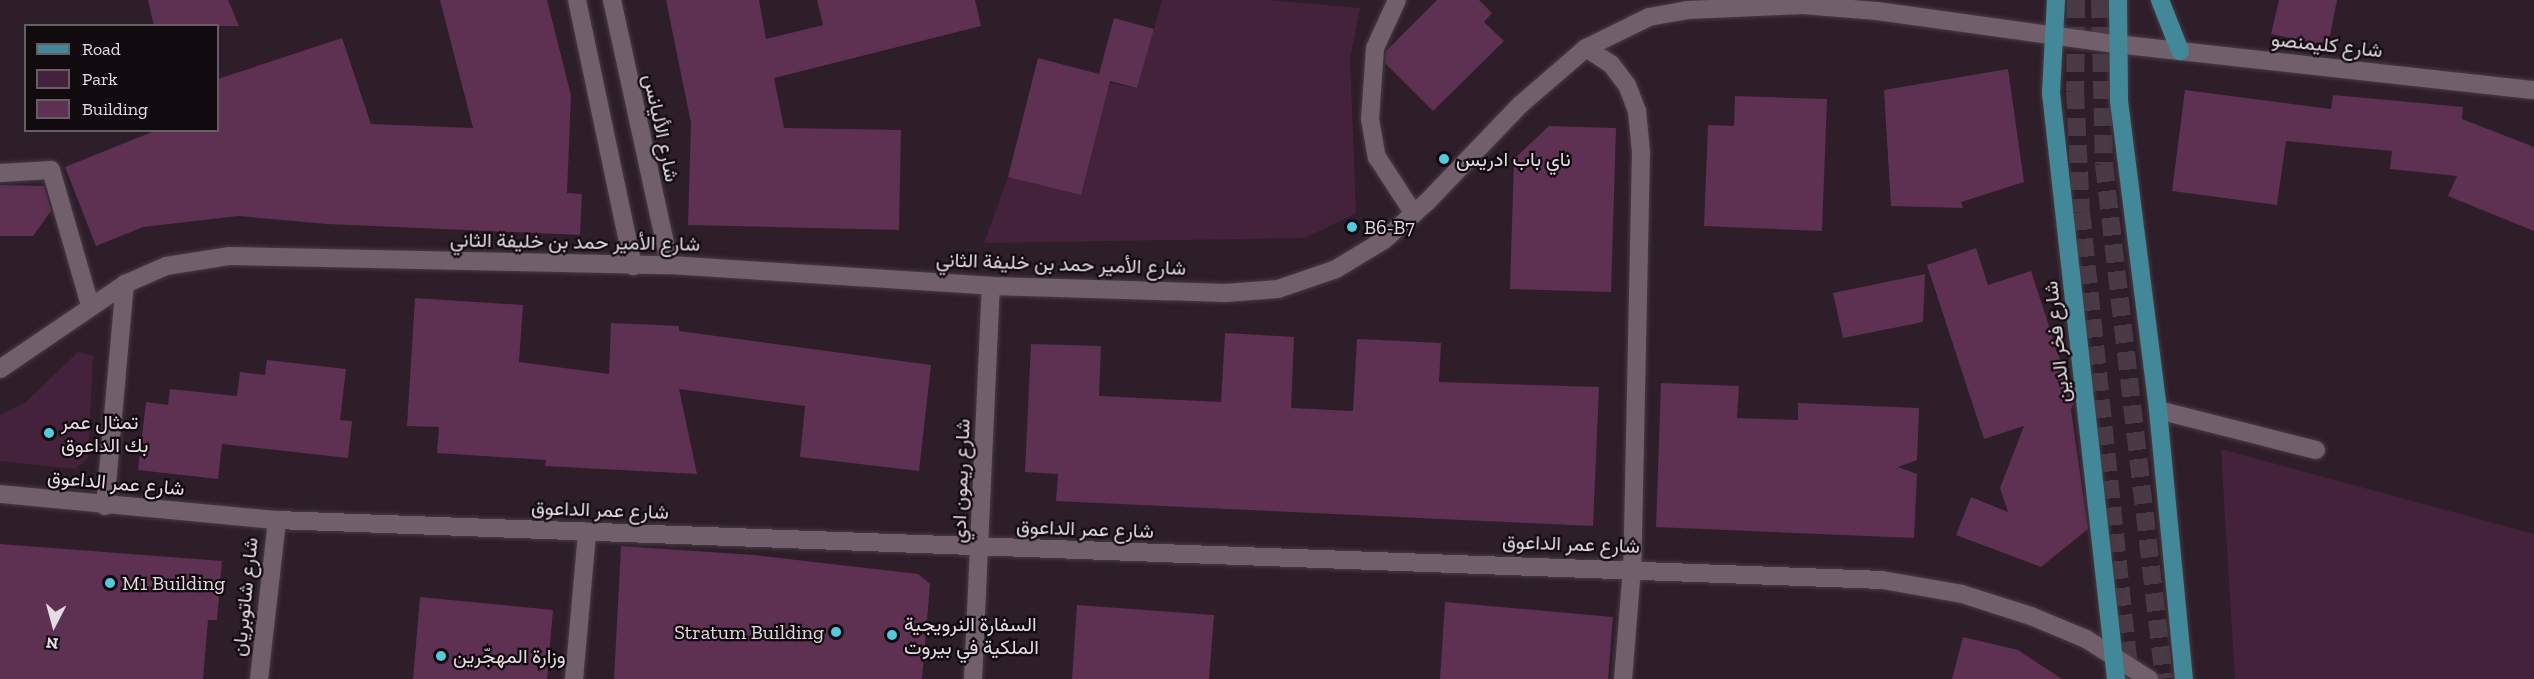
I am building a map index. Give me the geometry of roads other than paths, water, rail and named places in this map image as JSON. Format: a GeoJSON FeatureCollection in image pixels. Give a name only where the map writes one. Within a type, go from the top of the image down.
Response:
{"type":"FeatureCollection","features":[{"type":"Feature","properties":{"kind":"main road","name":"شارع فخر الدين"},"geometry":{"type":"LineString","coordinates":[[2056,0],[2051,93],[2116,679]]}},
{"type":"Feature","properties":{"kind":"main road"},"geometry":{"type":"LineString","coordinates":[[2118,0],[2116,44],[2131,212],[2158,410],[2184,679]]}},
{"type":"Feature","properties":{"kind":"main road"},"geometry":{"type":"LineString","coordinates":[[2160,0],[2180,51]]}},
{"type":"Feature","properties":{"kind":"street"},"geometry":{"type":"LineString","coordinates":[[577,0],[633,266]]}},
{"type":"Feature","properties":{"kind":"street","name":"شارع الأليانس"},"geometry":{"type":"LineString","coordinates":[[612,0],[670,266]]}},
{"type":"Feature","properties":{"kind":"street"},"geometry":{"type":"LineString","coordinates":[[1397,0],[1374,48],[1370,119],[1377,157],[1414,214]]}},
{"type":"Feature","properties":{"kind":"street","name":"شارع الأمير حمد بن خليفة الثاني"},"geometry":{"type":"LineString","coordinates":[[0,369],[90,305],[125,284],[166,266],[230,256],[670,266],[991,286],[1226,293],[1278,289],[1336,269],[1414,214],[1520,105],[1586,48],[1649,17],[1725,6],[1877,11],[2116,44]]}},
{"type":"Feature","properties":{"kind":"street","name":"شارع كليمنصو"},"geometry":{"type":"LineString","coordinates":[[2116,44],[2534,90]]}},
{"type":"Feature","properties":{"kind":"street"},"geometry":{"type":"LineString","coordinates":[[1586,48],[1611,64],[1627,85],[1637,111],[1641,152],[1632,568],[1623,679]]}},
{"type":"Feature","properties":{"kind":"street"},"geometry":{"type":"LineString","coordinates":[[0,173],[51,170],[90,305]]}},
{"type":"Feature","properties":{"kind":"street"},"geometry":{"type":"LineString","coordinates":[[105,506],[125,284]]}},
{"type":"Feature","properties":{"kind":"street","name":"شارع ريمون ادي"},"geometry":{"type":"LineString","coordinates":[[973,679],[981,549],[991,286]]}},
{"type":"Feature","properties":{"kind":"street"},"geometry":{"type":"LineString","coordinates":[[2158,410],[2316,450]]}},
{"type":"Feature","properties":{"kind":"street","name":"شارع عمر الداعوق"},"geometry":{"type":"LineString","coordinates":[[0,494],[105,506],[277,520],[981,549],[1632,568],[1882,580],[1951,592],[2031,616],[2115,656],[2150,679]]}},
{"type":"Feature","properties":{"kind":"street","name":"شارع شاتوبريان"},"geometry":{"type":"LineString","coordinates":[[259,679],[277,520]]}},
{"type":"Feature","properties":{"kind":"street"},"geometry":{"type":"LineString","coordinates":[[574,679],[587,532]]}},
{"type":"Feature","properties":{"kind":"tunnel"},"geometry":{"type":"LineString","coordinates":[[2076,0],[2075,91],[2081,212],[2130,679]]}},
{"type":"Feature","properties":{"kind":"tunnel"},"geometry":{"type":"LineString","coordinates":[[2100,0],[2104,164],[2164,679]]}},
{"type":"Feature","properties":{"kind":"place","name":"ناي باب ادريس"},"geometry":{"type":"Point","coordinates":[1444,159]}},
{"type":"Feature","properties":{"kind":"place","name":"B6-B7"},"geometry":{"type":"Point","coordinates":[1352,227]}},
{"type":"Feature","properties":{"kind":"place","name":"تمثال عمر بك الداعوق"},"geometry":{"type":"Point","coordinates":[49,433]}},
{"type":"Feature","properties":{"kind":"place","name":"M1 Building"},"geometry":{"type":"Point","coordinates":[110,583]}},
{"type":"Feature","properties":{"kind":"place","name":"Stratum Building"},"geometry":{"type":"Point","coordinates":[836,632]}},
{"type":"Feature","properties":{"kind":"place","name":"السفارة النرويجية الملكية في بيروت"},"geometry":{"type":"Point","coordinates":[892,635]}},
{"type":"Feature","properties":{"kind":"place","name":"وزارة المهجّرين"},"geometry":{"type":"Point","coordinates":[441,656]}}]}
